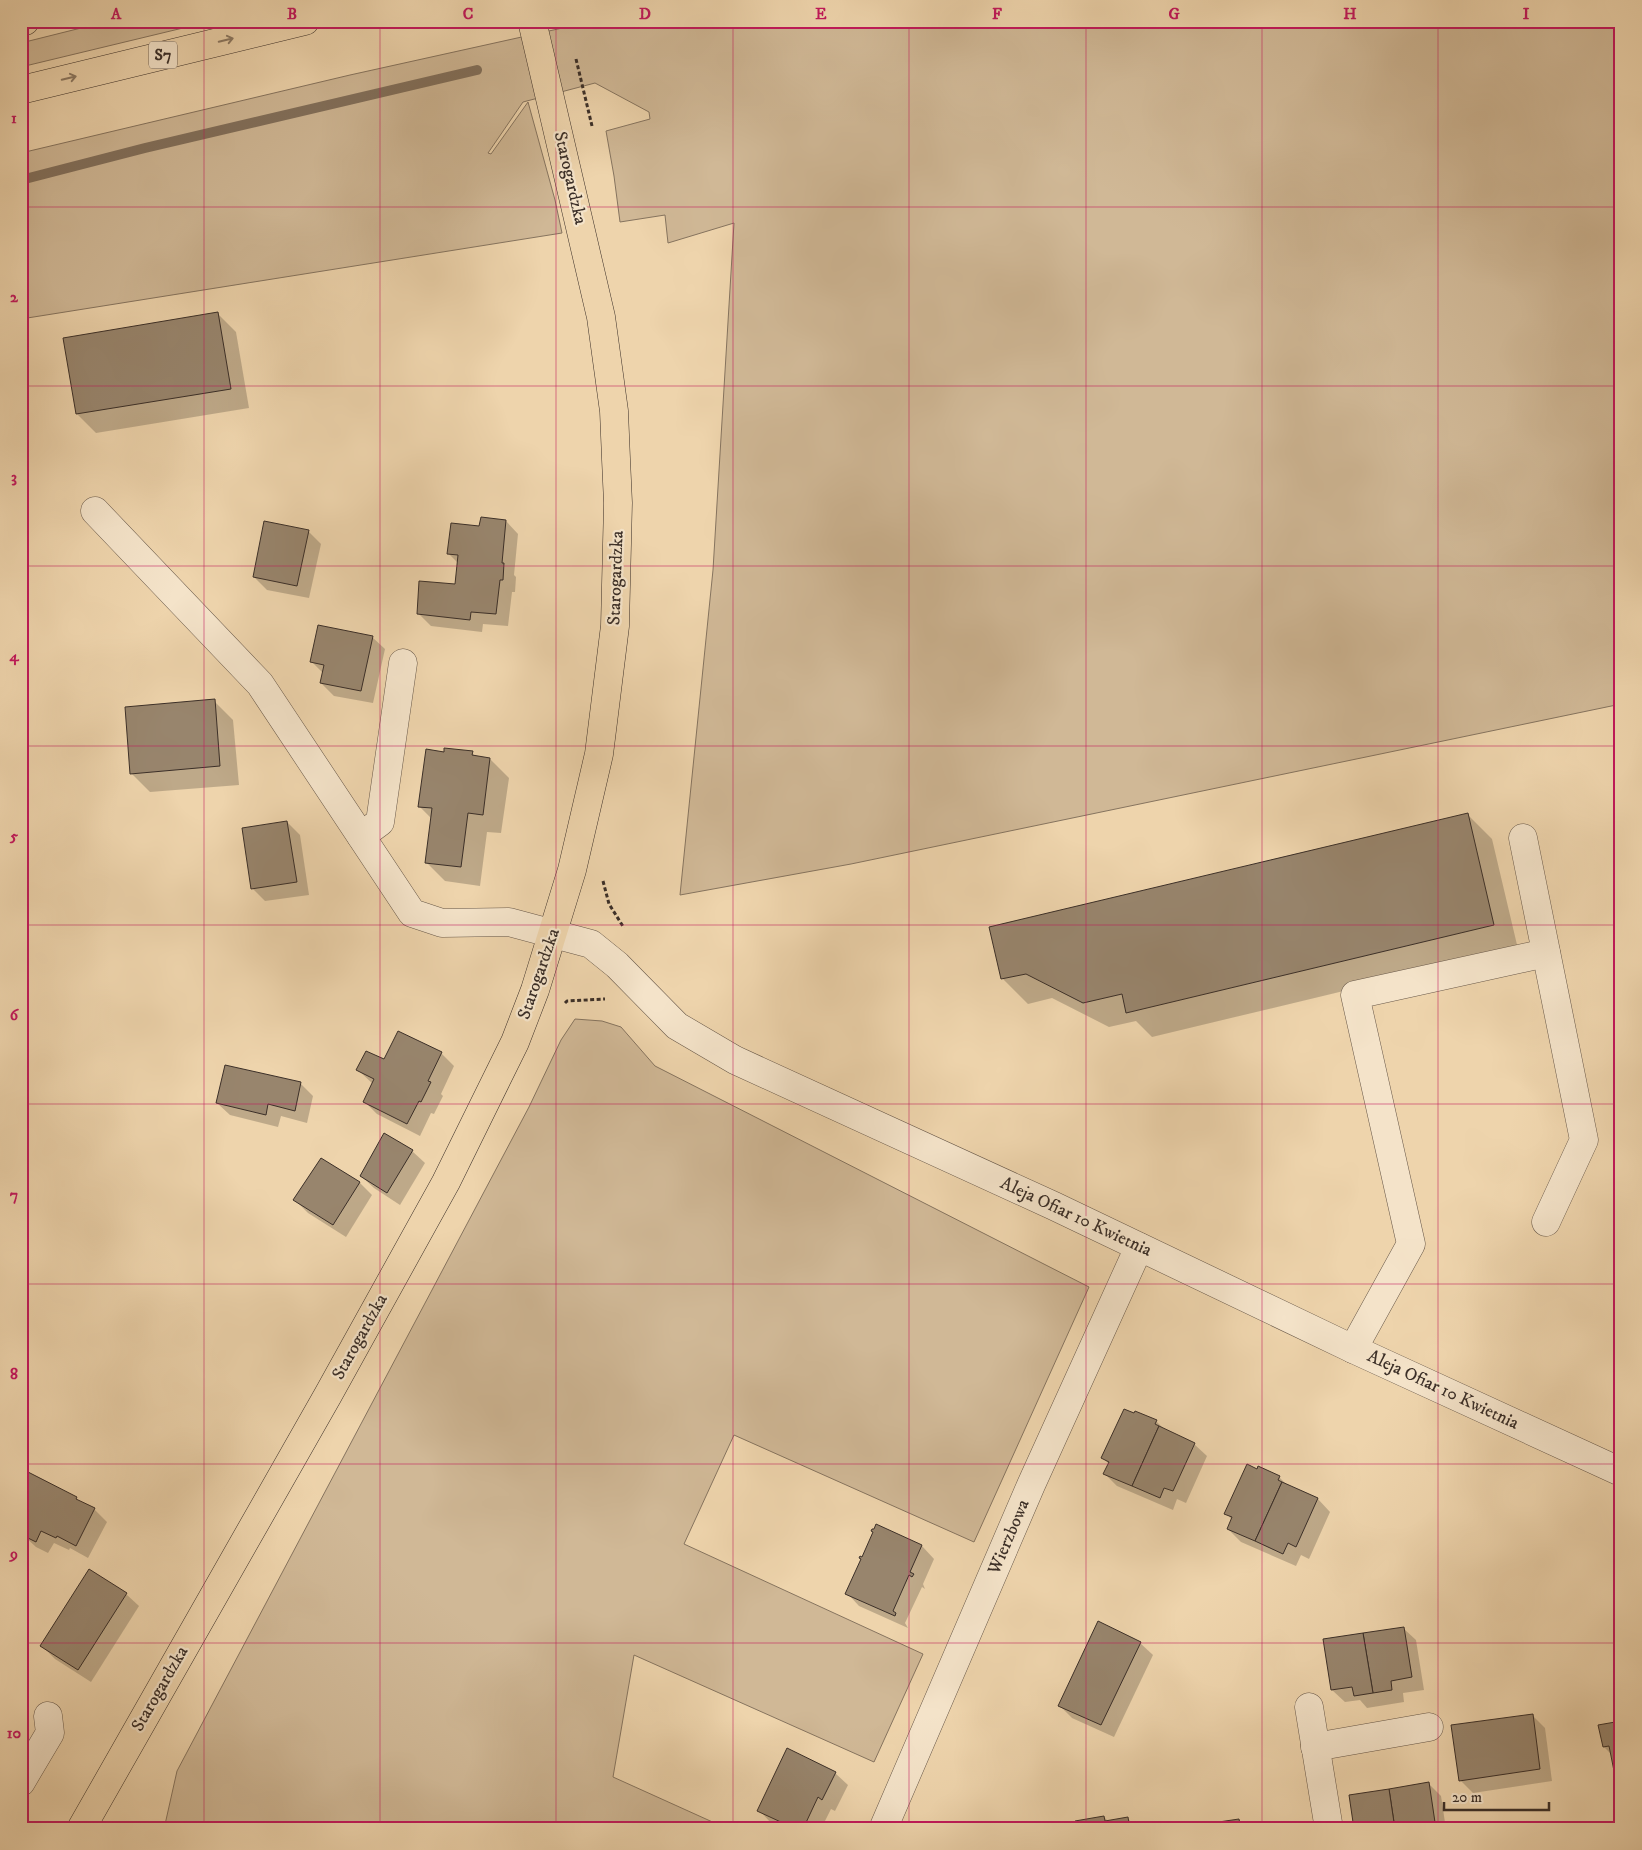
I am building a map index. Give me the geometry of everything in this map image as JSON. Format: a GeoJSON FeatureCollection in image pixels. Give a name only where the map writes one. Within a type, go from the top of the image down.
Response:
{"type":"FeatureCollection","features":[{"type":"Feature","properties":{"kind":"main road","name":"S7"},"geometry":{"type":"LineString","coordinates":[[21,90],[305,21]]}},
{"type":"Feature","properties":{"kind":"main road","name":"Starogardzka"},"geometry":{"type":"LineString","coordinates":[[81,1829],[328,1395],[446,1182],[515,1042],[536,990],[572,870],[599,754],[615,626],[618,503],[614,411],[601,317],[532,21]]}},
{"type":"Feature","properties":{"kind":"street","name":"Aleja Ofiar 10 Kwietnia"},"geometry":{"type":"LineString","coordinates":[[95,512],[260,684],[412,913],[442,923],[510,922],[591,944],[616,965],[677,1026],[735,1060],[1621,1472]]}},
{"type":"Feature","properties":{"kind":"street"},"geometry":{"type":"LineString","coordinates":[[361,836],[380,822],[403,663]]}},
{"type":"Feature","properties":{"kind":"street"},"geometry":{"type":"LineString","coordinates":[[1523,838],[1584,1140],[1546,1222]]}},
{"type":"Feature","properties":{"kind":"street"},"geometry":{"type":"LineString","coordinates":[[1353,1349],[1412,1244],[1355,995],[1546,952]]}},
{"type":"Feature","properties":{"kind":"street","name":"Wierzbowa"},"geometry":{"type":"LineString","coordinates":[[883,1829],[1031,1485],[1139,1247]]}},
{"type":"Feature","properties":{"kind":"street"},"geometry":{"type":"LineString","coordinates":[[1308,1707],[1329,1829]]}},
{"type":"Feature","properties":{"kind":"street"},"geometry":{"type":"LineString","coordinates":[[22,1779],[50,1733],[48,1716]]}},
{"type":"Feature","properties":{"kind":"street"},"geometry":{"type":"LineString","coordinates":[[1315,1747],[1429,1727]]}},
{"type":"Feature","properties":{"kind":"shaded area"},"geometry":{"type":"Polygon","coordinates":[[[109,21],[212,21],[21,67],[21,43],[109,21]]]}},
{"type":"Feature","properties":{"kind":"shaded area"},"geometry":{"type":"Polygon","coordinates":[[[594,21],[1621,21],[1621,704],[851,864],[680,895],[713,570],[734,223],[668,243],[665,215],[620,222],[606,131],[650,119],[649,112],[595,83],[523,102],[488,153],[491,154],[528,102],[555,200],[562,233],[21,319],[21,153],[350,75],[594,21]]]}},
{"type":"Feature","properties":{"kind":"shaded area"},"geometry":{"type":"Polygon","coordinates":[[[575,1019],[602,1021],[621,1027],[655,1066],[1089,1287],[974,1542],[734,1435],[684,1544],[923,1654],[874,1762],[634,1655],[613,1777],[728,1829],[164,1829],[177,1771],[529,1107],[561,1040],[575,1019]]]}},
{"type":"Feature","properties":{"kind":"building"},"geometry":{"type":"Polygon","coordinates":[[[218,312],[231,389],[76,414],[63,338],[218,312]]]}},
{"type":"Feature","properties":{"kind":"building"},"geometry":{"type":"Polygon","coordinates":[[[481,517],[506,520],[502,563],[504,563],[503,580],[500,580],[496,614],[471,612],[470,620],[417,614],[419,581],[455,584],[458,555],[447,554],[451,523],[479,526],[481,517]]]}},
{"type":"Feature","properties":{"kind":"building"},"geometry":{"type":"Polygon","coordinates":[[[264,521],[309,530],[297,586],[253,577],[264,521]]]}},
{"type":"Feature","properties":{"kind":"building"},"geometry":{"type":"Polygon","coordinates":[[[318,625],[373,636],[361,691],[320,683],[324,665],[310,662],[318,625]]]}},
{"type":"Feature","properties":{"kind":"building"},"geometry":{"type":"Polygon","coordinates":[[[215,699],[220,766],[130,774],[125,707],[215,699]]]}},
{"type":"Feature","properties":{"kind":"building"},"geometry":{"type":"Polygon","coordinates":[[[444,748],[473,751],[472,755],[490,758],[483,815],[468,813],[461,867],[425,863],[432,808],[418,807],[426,749],[444,752],[444,748]]]}},
{"type":"Feature","properties":{"kind":"building"},"geometry":{"type":"Polygon","coordinates":[[[1468,813],[1494,925],[1126,1013],[1122,994],[1083,1003],[1026,974],[1001,979],[989,927],[1468,813]]]}},
{"type":"Feature","properties":{"kind":"building"},"geometry":{"type":"Polygon","coordinates":[[[287,821],[297,882],[251,889],[242,828],[287,821]]]}},
{"type":"Feature","properties":{"kind":"building"},"geometry":{"type":"Polygon","coordinates":[[[398,1031],[442,1052],[428,1081],[431,1082],[407,1124],[363,1102],[374,1079],[356,1070],[366,1051],[384,1059],[398,1031]]]}},
{"type":"Feature","properties":{"kind":"building"},"geometry":{"type":"Polygon","coordinates":[[[225,1065],[301,1082],[295,1111],[268,1104],[266,1115],[216,1103],[225,1065]]]}},
{"type":"Feature","properties":{"kind":"building"},"geometry":{"type":"Polygon","coordinates":[[[384,1133],[413,1150],[387,1193],[360,1176],[384,1133]]]}},
{"type":"Feature","properties":{"kind":"building"},"geometry":{"type":"Polygon","coordinates":[[[321,1158],[360,1182],[333,1225],[293,1200],[321,1158]]]}},
{"type":"Feature","properties":{"kind":"building"},"geometry":{"type":"Polygon","coordinates":[[[1124,1409],[1134,1413],[1135,1411],[1157,1420],[1155,1424],[1159,1426],[1132,1486],[1103,1474],[1109,1462],[1101,1458],[1124,1409]]]}},
{"type":"Feature","properties":{"kind":"building"},"geometry":{"type":"Polygon","coordinates":[[[1159,1426],[1195,1443],[1173,1491],[1164,1488],[1160,1498],[1132,1486],[1159,1426]]]}},
{"type":"Feature","properties":{"kind":"building"},"geometry":{"type":"Polygon","coordinates":[[[1247,1464],[1257,1469],[1258,1466],[1280,1476],[1278,1480],[1282,1482],[1255,1541],[1227,1529],[1232,1517],[1224,1514],[1247,1464]]]}},
{"type":"Feature","properties":{"kind":"building"},"geometry":{"type":"Polygon","coordinates":[[[28,1472],[95,1508],[76,1546],[57,1536],[56,1538],[41,1531],[36,1542],[22,1535],[27,1524],[21,1521],[21,1486],[28,1472]]]}},
{"type":"Feature","properties":{"kind":"building"},"geometry":{"type":"Polygon","coordinates":[[[1282,1482],[1318,1498],[1296,1547],[1288,1543],[1283,1554],[1255,1541],[1282,1482]]]}},
{"type":"Feature","properties":{"kind":"building"},"geometry":{"type":"Polygon","coordinates":[[[876,1524],[922,1545],[910,1572],[914,1574],[912,1577],[909,1575],[893,1611],[896,1613],[895,1616],[845,1594],[861,1559],[859,1558],[860,1556],[862,1557],[873,1532],[871,1531],[876,1524]]]}},
{"type":"Feature","properties":{"kind":"building"},"geometry":{"type":"Polygon","coordinates":[[[89,1569],[127,1593],[78,1670],[40,1646],[89,1569]]]}},
{"type":"Feature","properties":{"kind":"building"},"geometry":{"type":"Polygon","coordinates":[[[1098,1621],[1141,1642],[1101,1725],[1058,1706],[1098,1621]]]}},
{"type":"Feature","properties":{"kind":"building"},"geometry":{"type":"Polygon","coordinates":[[[1404,1627],[1412,1677],[1391,1681],[1392,1690],[1373,1693],[1363,1633],[1404,1627]]]}},
{"type":"Feature","properties":{"kind":"building"},"geometry":{"type":"Polygon","coordinates":[[[1363,1633],[1373,1693],[1354,1696],[1352,1687],[1331,1690],[1323,1639],[1363,1633]]]}},
{"type":"Feature","properties":{"kind":"building"},"geometry":{"type":"Polygon","coordinates":[[[1533,1714],[1540,1769],[1459,1781],[1451,1725],[1533,1714]]]}},
{"type":"Feature","properties":{"kind":"building"},"geometry":{"type":"Polygon","coordinates":[[[1621,1721],[1621,1780],[1616,1781],[1609,1746],[1603,1747],[1598,1725],[1621,1721]]]}},
{"type":"Feature","properties":{"kind":"building"},"geometry":{"type":"Polygon","coordinates":[[[787,1748],[836,1772],[822,1800],[818,1797],[803,1829],[796,1829],[757,1811],[787,1748]]]}},
{"type":"Feature","properties":{"kind":"building"},"geometry":{"type":"Polygon","coordinates":[[[1429,1782],[1436,1829],[1395,1829],[1389,1789],[1429,1782]]]}},
{"type":"Feature","properties":{"kind":"building"},"geometry":{"type":"Polygon","coordinates":[[[1389,1789],[1395,1829],[1354,1829],[1349,1795],[1389,1789]]]}},
{"type":"Feature","properties":{"kind":"building"},"geometry":{"type":"Polygon","coordinates":[[[1104,1816],[1105,1821],[1128,1817],[1130,1829],[1077,1829],[1075,1821],[1104,1816]]]}},
{"type":"Feature","properties":{"kind":"building"},"geometry":{"type":"Polygon","coordinates":[[[1239,1819],[1241,1829],[1178,1829],[1178,1828],[1239,1819]]]}},
{"type":"Feature","properties":{"kind":"waterway"},"geometry":{"type":"LineString","coordinates":[[21,180],[145,148],[477,70]]}}]}
